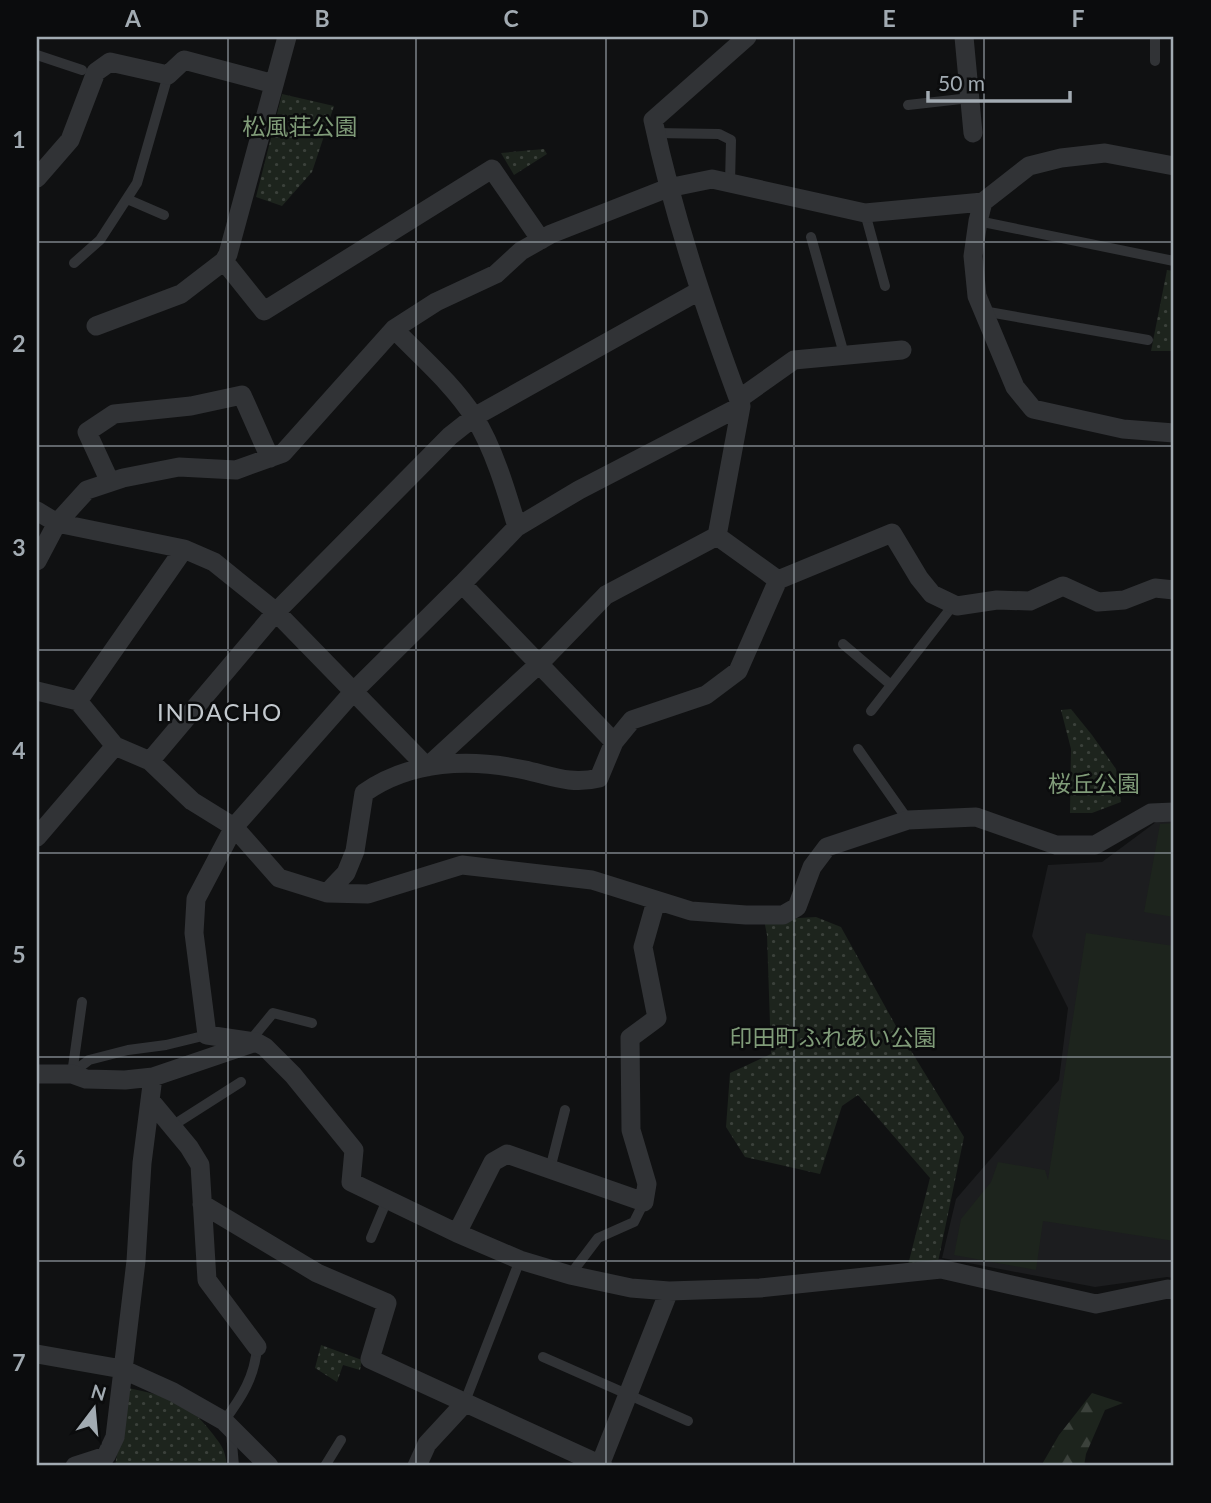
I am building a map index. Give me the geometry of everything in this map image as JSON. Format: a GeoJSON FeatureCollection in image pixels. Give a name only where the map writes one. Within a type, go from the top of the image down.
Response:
{"type":"FeatureCollection","features":[{"type":"Feature","properties":{"kind":"street"},"geometry":{"type":"LineString","coordinates":[[96,326],[181,294],[224,261],[232,241],[287,37]]}},
{"type":"Feature","properties":{"kind":"street"},"geometry":{"type":"LineString","coordinates":[[717,536],[740,402],[699,291],[668,188],[653,120],[747,37]]}},
{"type":"Feature","properties":{"kind":"street"},"geometry":{"type":"LineString","coordinates":[[964,37],[974,132]]}},
{"type":"Feature","properties":{"kind":"street"},"geometry":{"type":"LineString","coordinates":[[37,178],[70,140],[96,72],[110,62],[168,75],[184,60],[274,84]]}},
{"type":"Feature","properties":{"kind":"street"},"geometry":{"type":"LineString","coordinates":[[37,561],[57,523],[87,490],[110,482],[179,467],[236,470],[283,453],[394,329],[436,302],[496,274],[521,251],[541,240],[668,188],[712,179],[865,213],[983,202],[1029,166],[1061,158],[1105,153],[1174,166]]}},
{"type":"Feature","properties":{"kind":"street"},"geometry":{"type":"LineString","coordinates":[[224,261],[264,311],[492,169],[541,240]]}},
{"type":"Feature","properties":{"kind":"street"},"geometry":{"type":"LineString","coordinates":[[983,202],[973,256],[977,296],[1015,387],[1033,409],[1123,429],[1174,433]]}},
{"type":"Feature","properties":{"kind":"street"},"geometry":{"type":"LineString","coordinates":[[150,761],[276,612],[450,436],[474,417],[699,291]]}},
{"type":"Feature","properties":{"kind":"street"},"geometry":{"type":"LineString","coordinates":[[394,329],[445,381],[474,417],[505,483],[517,527]]}},
{"type":"Feature","properties":{"kind":"street"},"geometry":{"type":"LineString","coordinates":[[902,350],[794,360],[740,402],[517,527],[354,691],[234,827],[196,899],[194,933],[207,1035],[253,1042],[265,1047],[293,1075],[354,1150],[351,1182],[520,1261],[570,1275],[631,1288],[668,1291],[760,1288],[941,1269],[1096,1304],[1174,1290]]}},
{"type":"Feature","properties":{"kind":"street"},"geometry":{"type":"LineString","coordinates":[[110,482],[87,432],[114,414],[191,406],[242,395],[270,458]]}},
{"type":"Feature","properties":{"kind":"street"},"geometry":{"type":"LineString","coordinates":[[37,511],[57,523],[184,549],[214,562],[276,612],[427,767]]}},
{"type":"Feature","properties":{"kind":"street"},"geometry":{"type":"LineString","coordinates":[[327,893],[346,873],[355,851],[364,793],[381,781],[427,767],[455,763],[492,763],[580,783],[599,778],[614,742],[632,720],[706,695],[737,671],[778,580],[892,533],[932,594],[957,606],[997,600],[1030,601],[1063,586],[1098,603],[1124,600],[1155,588],[1174,590]]}},
{"type":"Feature","properties":{"kind":"street"},"geometry":{"type":"LineString","coordinates":[[717,536],[778,580]]}},
{"type":"Feature","properties":{"kind":"street"},"geometry":{"type":"LineString","coordinates":[[427,767],[539,664],[606,595],[717,536]]}},
{"type":"Feature","properties":{"kind":"street"},"geometry":{"type":"LineString","coordinates":[[78,701],[184,549]]}},
{"type":"Feature","properties":{"kind":"street"},"geometry":{"type":"LineString","coordinates":[[462,584],[614,742]]}},
{"type":"Feature","properties":{"kind":"street"},"geometry":{"type":"LineString","coordinates":[[37,691],[78,701],[115,746],[150,761],[192,801],[234,827],[279,878],[327,893],[368,894],[462,865],[592,880],[691,911],[783,915],[797,906],[813,867],[827,847],[908,820],[976,817],[1056,845],[1096,845],[1151,813],[1174,811]]}},
{"type":"Feature","properties":{"kind":"street"},"geometry":{"type":"LineString","coordinates":[[37,838],[115,746]]}},
{"type":"Feature","properties":{"kind":"street"},"geometry":{"type":"LineString","coordinates":[[457,1233],[493,1162],[507,1154],[644,1202],[647,1184],[631,1130],[630,1038],[657,1018],[643,947],[656,901]]}},
{"type":"Feature","properties":{"kind":"street"},"geometry":{"type":"LineString","coordinates":[[37,1074],[72,1074],[86,1079],[112,1080],[153,1077],[253,1042]]}},
{"type":"Feature","properties":{"kind":"street"},"geometry":{"type":"LineString","coordinates":[[75,1466],[106,1456],[115,1437],[136,1261],[142,1163],[153,1077]]}},
{"type":"Feature","properties":{"kind":"street"},"geometry":{"type":"LineString","coordinates":[[150,1100],[190,1147],[200,1165],[207,1280],[257,1347]]}},
{"type":"Feature","properties":{"kind":"street"},"geometry":{"type":"LineString","coordinates":[[202,1204],[317,1273],[387,1303],[370,1359],[601,1466],[668,1291]]}},
{"type":"Feature","properties":{"kind":"street"},"geometry":{"type":"LineString","coordinates":[[37,1354],[122,1369],[173,1392],[228,1425],[269,1466]]}},
{"type":"Feature","properties":{"kind":"street"},"geometry":{"type":"LineString","coordinates":[[417,1466],[427,1444],[464,1404]]}},
{"type":"Feature","properties":{"kind":"lane"},"geometry":{"type":"LineString","coordinates":[[1155,61],[1156,37]]}},
{"type":"Feature","properties":{"kind":"lane"},"geometry":{"type":"LineString","coordinates":[[37,55],[82,70]]}},
{"type":"Feature","properties":{"kind":"lane"},"geometry":{"type":"LineString","coordinates":[[74,263],[100,240],[137,183],[168,75]]}},
{"type":"Feature","properties":{"kind":"lane"},"geometry":{"type":"LineString","coordinates":[[908,104],[970,98]]}},
{"type":"Feature","properties":{"kind":"lane"},"geometry":{"type":"LineString","coordinates":[[656,133],[719,134],[731,140],[730,183]]}},
{"type":"Feature","properties":{"kind":"lane"},"geometry":{"type":"LineString","coordinates":[[127,199],[164,215]]}},
{"type":"Feature","properties":{"kind":"lane"},"geometry":{"type":"LineString","coordinates":[[865,213],[885,286]]}},
{"type":"Feature","properties":{"kind":"lane"},"geometry":{"type":"LineString","coordinates":[[978,222],[1174,261]]}},
{"type":"Feature","properties":{"kind":"lane"},"geometry":{"type":"LineString","coordinates":[[811,237],[844,354]]}},
{"type":"Feature","properties":{"kind":"lane"},"geometry":{"type":"LineString","coordinates":[[984,311],[1148,340]]}},
{"type":"Feature","properties":{"kind":"lane"},"geometry":{"type":"LineString","coordinates":[[871,711],[954,604]]}},
{"type":"Feature","properties":{"kind":"lane"},"geometry":{"type":"LineString","coordinates":[[843,644],[891,685]]}},
{"type":"Feature","properties":{"kind":"lane"},"geometry":{"type":"LineString","coordinates":[[858,749],[908,820]]}},
{"type":"Feature","properties":{"kind":"lane"},"geometry":{"type":"LineString","coordinates":[[72,1074],[82,1002]]}},
{"type":"Feature","properties":{"kind":"lane"},"geometry":{"type":"LineString","coordinates":[[253,1042],[273,1013],[312,1023]]}},
{"type":"Feature","properties":{"kind":"lane"},"geometry":{"type":"LineString","coordinates":[[72,1074],[89,1060],[207,1035]]}},
{"type":"Feature","properties":{"kind":"lane"},"geometry":{"type":"LineString","coordinates":[[172,1126],[241,1082]]}},
{"type":"Feature","properties":{"kind":"lane"},"geometry":{"type":"LineString","coordinates":[[550,1169],[565,1110]]}},
{"type":"Feature","properties":{"kind":"lane"},"geometry":{"type":"LineString","coordinates":[[371,1238],[387,1200]]}},
{"type":"Feature","properties":{"kind":"lane"},"geometry":{"type":"LineString","coordinates":[[570,1275],[597,1238],[634,1222],[644,1202]]}},
{"type":"Feature","properties":{"kind":"lane"},"geometry":{"type":"LineString","coordinates":[[464,1404],[520,1261]]}},
{"type":"Feature","properties":{"kind":"lane"},"geometry":{"type":"LineString","coordinates":[[234,1466],[228,1425],[256,1367],[257,1347]]}},
{"type":"Feature","properties":{"kind":"lane"},"geometry":{"type":"LineString","coordinates":[[544,1357],[688,1422]]}},
{"type":"Feature","properties":{"kind":"lane"},"geometry":{"type":"LineString","coordinates":[[324,1466],[341,1440]]}},
{"type":"Feature","properties":{"kind":"shaded area"},"geometry":{"type":"Polygon","coordinates":[[[1174,818],[1174,1278],[1095,1287],[942,1258],[956,1199],[1059,1080],[1068,1008],[1032,936],[1048,865],[1102,862],[1160,819],[1174,818]]]}},
{"type":"Feature","properties":{"kind":"green space","name":"松風荘公園"},"geometry":{"type":"Polygon","coordinates":[[[282,94],[334,106],[312,172],[282,206],[256,197],[282,94]]]}},
{"type":"Feature","properties":{"kind":"green space"},"geometry":{"type":"Polygon","coordinates":[[[544,149],[547,154],[514,175],[501,153],[544,149]]]}},
{"type":"Feature","properties":{"kind":"green space"},"geometry":{"type":"Polygon","coordinates":[[[1167,270],[1174,271],[1174,351],[1151,351],[1167,270]]]}},
{"type":"Feature","properties":{"kind":"green space","name":"桜丘公園"},"geometry":{"type":"Polygon","coordinates":[[[1071,709],[1116,769],[1121,802],[1092,813],[1070,813],[1071,749],[1061,710],[1071,709]]]}},
{"type":"Feature","properties":{"kind":"green space"},"geometry":{"type":"Polygon","coordinates":[[[1174,823],[1174,917],[1144,912],[1160,824],[1174,823]]]}},
{"type":"Feature","properties":{"kind":"green space","name":"印田町ふれあい公園"},"geometry":{"type":"Polygon","coordinates":[[[816,917],[841,927],[897,1028],[964,1137],[938,1262],[908,1265],[930,1178],[858,1095],[842,1106],[820,1174],[745,1157],[726,1127],[730,1073],[771,1054],[767,935],[764,920],[816,917]]]}},
{"type":"Feature","properties":{"kind":"green space"},"geometry":{"type":"Polygon","coordinates":[[[1086,933],[1174,946],[1174,1241],[1043,1221],[1036,1270],[954,1255],[961,1219],[991,1182],[998,1162],[1045,1170],[1048,1180],[1086,933]]]}},
{"type":"Feature","properties":{"kind":"green space"},"geometry":{"type":"Polygon","coordinates":[[[321,1345],[362,1360],[360,1370],[343,1365],[337,1382],[315,1368],[321,1345]]]}},
{"type":"Feature","properties":{"kind":"green space"},"geometry":{"type":"Polygon","coordinates":[[[128,1388],[165,1397],[194,1413],[221,1445],[227,1466],[115,1466],[128,1388]]]}},
{"type":"Feature","properties":{"kind":"green space"},"geometry":{"type":"Polygon","coordinates":[[[1092,1393],[1123,1403],[1105,1410],[1086,1454],[1084,1466],[1041,1466],[1059,1435],[1092,1393]]]}},
{"type":"Feature","properties":{"kind":"district","name":"INDACHO"},"geometry":{"type":"Point","coordinates":[220,713]}}]}
